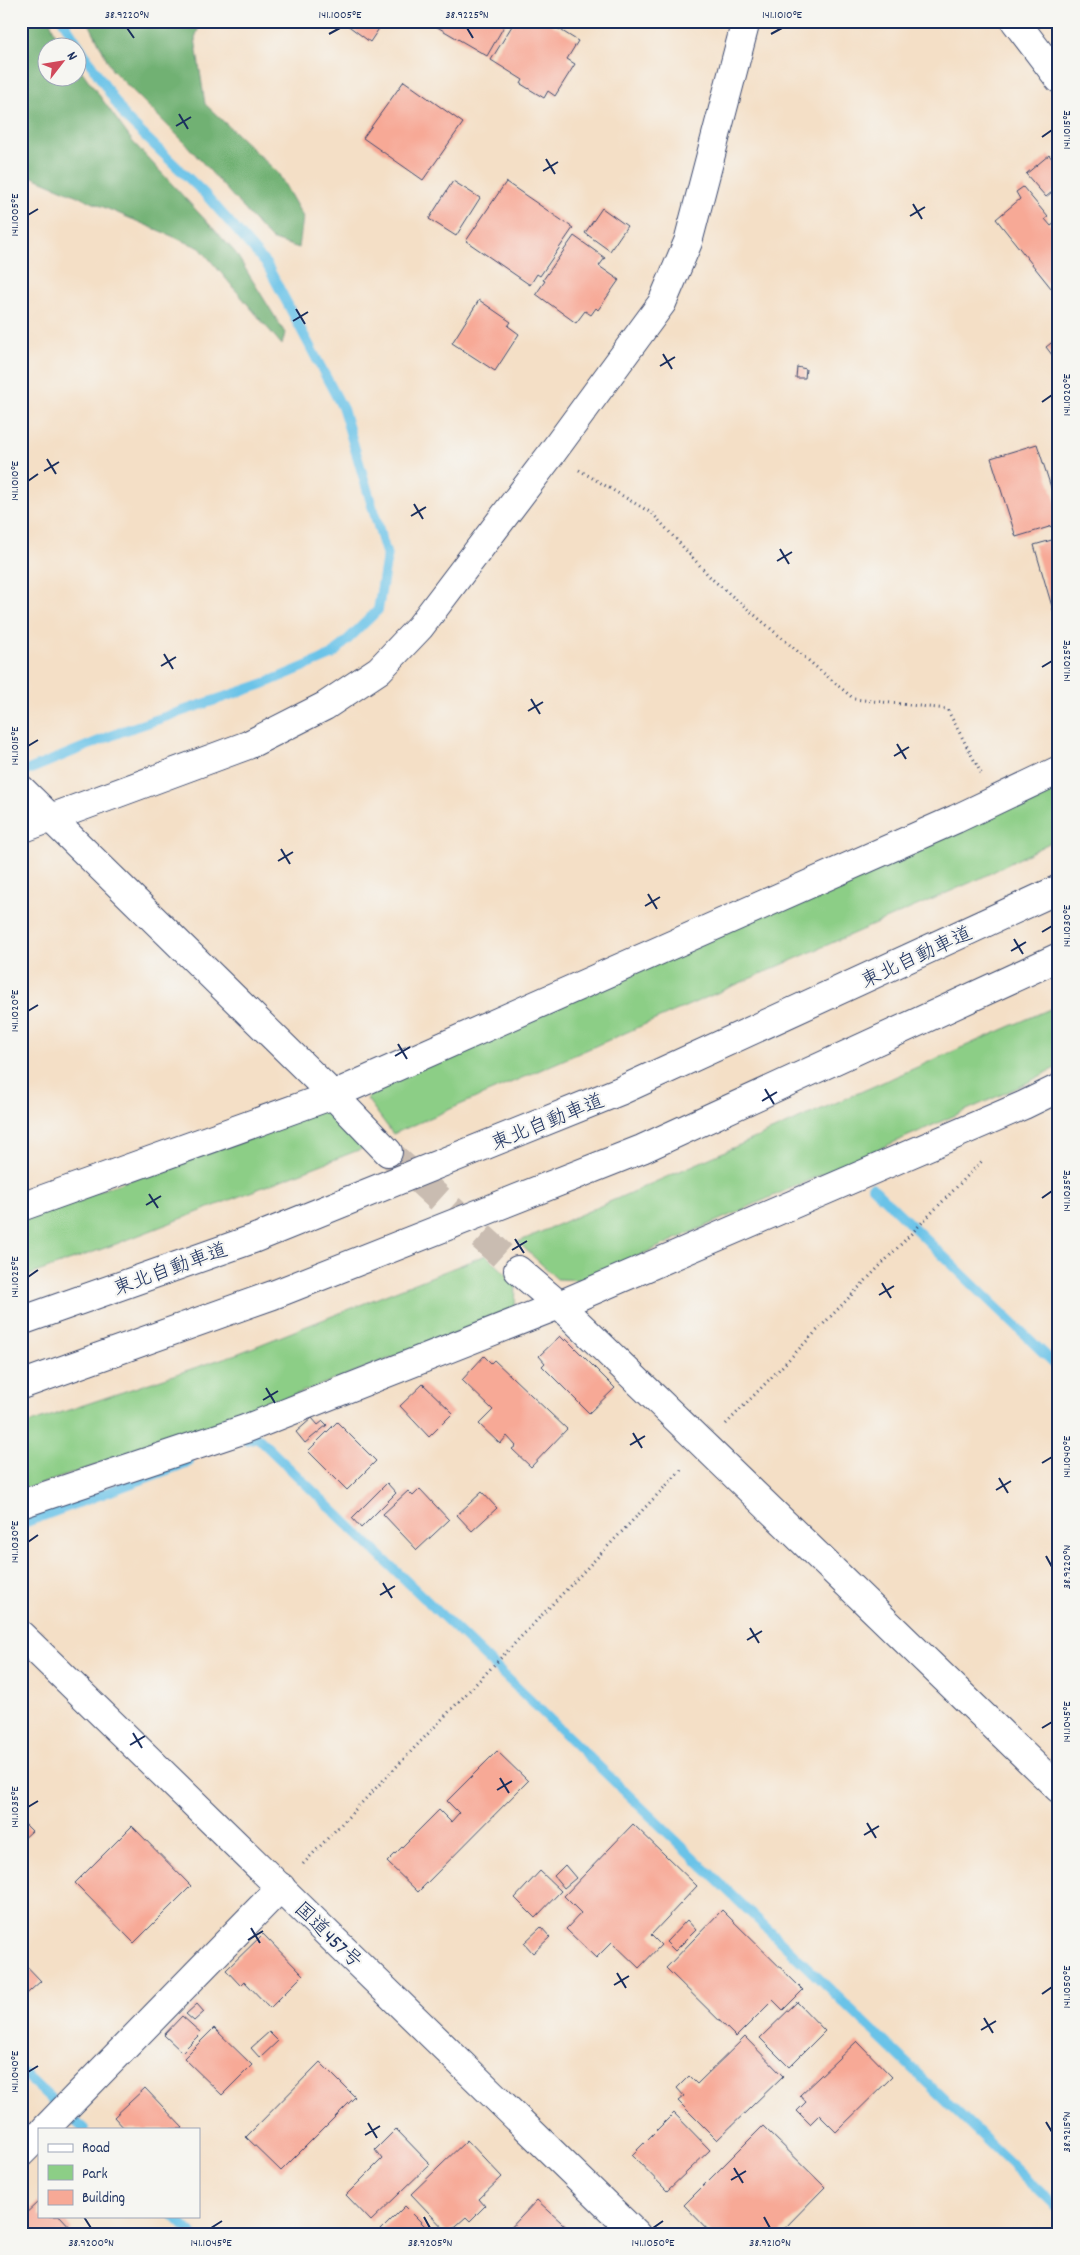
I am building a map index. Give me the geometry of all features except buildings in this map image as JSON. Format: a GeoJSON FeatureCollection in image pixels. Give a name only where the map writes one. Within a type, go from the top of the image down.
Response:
{"type":"FeatureCollection","features":[{"type":"Feature","properties":{"kind":"main road"},"geometry":{"type":"LineString","coordinates":[[21,829],[248,745],[326,706],[379,670],[420,627],[552,453],[662,302],[688,242],[746,21]]}},
{"type":"Feature","properties":{"kind":"main road"},"geometry":{"type":"LineString","coordinates":[[1015,21],[1059,79]]}},
{"type":"Feature","properties":{"kind":"main road"},"geometry":{"type":"LineString","coordinates":[[21,1207],[333,1095],[1059,770]]}},
{"type":"Feature","properties":{"kind":"main road"},"geometry":{"type":"LineString","coordinates":[[21,788],[333,1095],[388,1152]]}},
{"type":"Feature","properties":{"kind":"main road","name":"東北自動車道"},"geometry":{"type":"LineString","coordinates":[[21,1321],[253,1238],[620,1092],[1059,889]]}},
{"type":"Feature","properties":{"kind":"main road"},"geometry":{"type":"LineString","coordinates":[[21,1385],[273,1295],[642,1149],[1059,957]]}},
{"type":"Feature","properties":{"kind":"main road"},"geometry":{"type":"LineString","coordinates":[[21,1504],[245,1429],[559,1305],[1015,1109],[1059,1088]]}},
{"type":"Feature","properties":{"kind":"main road"},"geometry":{"type":"LineString","coordinates":[[518,1270],[559,1305],[1059,1789]]}},
{"type":"Feature","properties":{"kind":"main road","name":"国道457号"},"geometry":{"type":"LineString","coordinates":[[21,1635],[636,2234]]}},
{"type":"Feature","properties":{"kind":"main road"},"geometry":{"type":"LineString","coordinates":[[45,2128],[281,1887]]}},
{"type":"Feature","properties":{"kind":"main road"},"geometry":{"type":"LineString","coordinates":[[21,2153],[38,2136]]}},
{"type":"Feature","properties":{"kind":"path"},"geometry":{"type":"LineString","coordinates":[[552,453],[653,514],[712,579],[854,699],[947,709],[995,800]]}},
{"type":"Feature","properties":{"kind":"path"},"geometry":{"type":"LineString","coordinates":[[281,1887],[704,1446],[988,1154]]}},
{"type":"Feature","properties":{"kind":"green space"},"geometry":{"type":"Polygon","coordinates":[[[21,21],[50,21],[57,38],[38,38],[38,88],[88,88],[88,80],[133,142],[235,252],[285,333],[282,345],[200,248],[21,172],[21,21]]]}},
{"type":"Feature","properties":{"kind":"green space"},"geometry":{"type":"Polygon","coordinates":[[[88,21],[201,21],[195,38],[205,104],[278,173],[303,217],[299,248],[271,239],[185,143],[112,70],[88,21]]]}},
{"type":"Feature","properties":{"kind":"green space"},"geometry":{"type":"Polygon","coordinates":[[[1059,781],[1059,838],[981,878],[393,1134],[367,1099],[384,1081],[1059,781]]]}},
{"type":"Feature","properties":{"kind":"green space"},"geometry":{"type":"Polygon","coordinates":[[[1059,1005],[1059,1066],[1021,1086],[584,1280],[557,1279],[518,1242],[1059,1005]]]}},
{"type":"Feature","properties":{"kind":"green space"},"geometry":{"type":"Polygon","coordinates":[[[320,1111],[335,1112],[369,1146],[116,1244],[21,1278],[21,1219],[320,1111]]]}},
{"type":"Feature","properties":{"kind":"green space"},"geometry":{"type":"Polygon","coordinates":[[[486,1255],[516,1283],[515,1311],[231,1419],[21,1491],[21,1426],[239,1353],[486,1255]]]}},
{"type":"Feature","properties":{"kind":"waterway"},"geometry":{"type":"LineString","coordinates":[[21,773],[123,731],[263,684],[332,655],[378,610],[387,556],[343,409],[267,265],[204,193],[126,118],[63,21]]}},
{"type":"Feature","properties":{"kind":"waterway"},"geometry":{"type":"LineString","coordinates":[[872,1187],[1059,1368]]}},
{"type":"Feature","properties":{"kind":"waterway"},"geometry":{"type":"LineString","coordinates":[[247,1440],[257,1437],[1059,2210]]}},
{"type":"Feature","properties":{"kind":"waterway"},"geometry":{"type":"LineString","coordinates":[[21,1524],[189,1462]]}},
{"type":"Feature","properties":{"kind":"waterway"},"geometry":{"type":"LineString","coordinates":[[21,2071],[83,2128]]}},
{"type":"Feature","properties":{"kind":"waterway"},"geometry":{"type":"LineString","coordinates":[[176,2218],[192,2234]]}},
{"type":"Feature","properties":{"kind":"tunnel"},"geometry":{"type":"LineString","coordinates":[[388,1152],[518,1270]]}}]}
